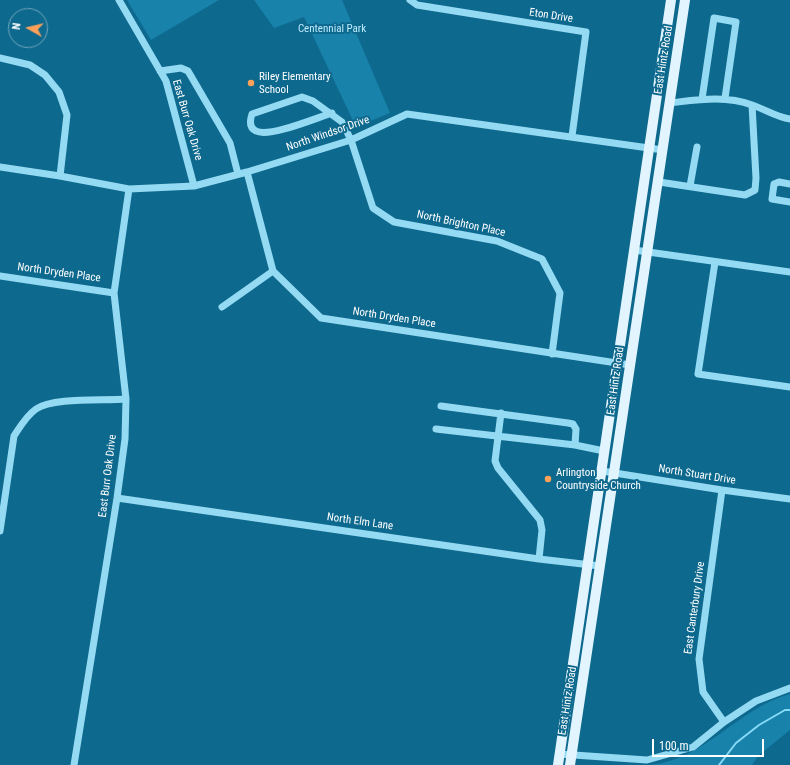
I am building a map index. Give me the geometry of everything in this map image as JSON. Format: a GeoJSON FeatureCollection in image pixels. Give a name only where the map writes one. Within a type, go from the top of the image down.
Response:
{"type":"FeatureCollection","features":[{"type":"Feature","properties":{"kind":"main road","name":"East Hintz Road"},"geometry":{"type":"LineString","coordinates":[[558,765],[671,0]]}},
{"type":"Feature","properties":{"kind":"main road","name":"East Hintz Road"},"geometry":{"type":"LineString","coordinates":[[570,765],[659,182],[669,103],[685,0]]}},
{"type":"Feature","properties":{"kind":"street","name":"East Burr Oak Drive"},"geometry":{"type":"LineString","coordinates":[[119,0],[166,81],[194,186]]}},
{"type":"Feature","properties":{"kind":"street","name":"Eton Drive"},"geometry":{"type":"LineString","coordinates":[[410,0],[417,5],[586,32],[572,136]]}},
{"type":"Feature","properties":{"kind":"street"},"geometry":{"type":"LineString","coordinates":[[702,99],[714,18],[736,22],[725,98]]}},
{"type":"Feature","properties":{"kind":"street"},"geometry":{"type":"LineString","coordinates":[[0,58],[30,65],[45,75],[59,92],[67,115],[60,176]]}},
{"type":"Feature","properties":{"kind":"street"},"geometry":{"type":"LineString","coordinates":[[160,71],[181,68],[188,71],[230,143],[238,174]]}},
{"type":"Feature","properties":{"kind":"street","name":"North Brighton Place"},"geometry":{"type":"LineString","coordinates":[[332,113],[272,132],[256,131],[252,128],[250,121],[252,114],[302,97],[313,101],[332,113],[342,122],[351,140],[373,208],[394,222],[497,241],[542,259],[560,293],[552,354]]}},
{"type":"Feature","properties":{"kind":"street"},"geometry":{"type":"LineString","coordinates":[[669,103],[725,98],[752,104],[781,117],[790,119]]}},
{"type":"Feature","properties":{"kind":"street"},"geometry":{"type":"LineString","coordinates":[[659,182],[745,195],[755,190],[756,178],[752,104]]}},
{"type":"Feature","properties":{"kind":"street","name":"North Windsor Drive"},"geometry":{"type":"LineString","coordinates":[[0,167],[60,176],[128,189],[194,186],[247,172],[351,140],[407,114],[663,150]]}},
{"type":"Feature","properties":{"kind":"street"},"geometry":{"type":"LineString","coordinates":[[690,186],[697,147]]}},
{"type":"Feature","properties":{"kind":"street","name":"North Dryden Place"},"geometry":{"type":"LineString","coordinates":[[247,172],[274,271],[321,318],[630,365]]}},
{"type":"Feature","properties":{"kind":"street"},"geometry":{"type":"LineString","coordinates":[[790,184],[779,182],[774,184],[772,198],[790,202]]}},
{"type":"Feature","properties":{"kind":"street","name":"East Burr Oak Drive"},"geometry":{"type":"LineString","coordinates":[[74,765],[117,498],[124,439],[126,399],[114,293],[128,189]]}},
{"type":"Feature","properties":{"kind":"street"},"geometry":{"type":"LineString","coordinates":[[634,250],[790,272]]}},
{"type":"Feature","properties":{"kind":"street"},"geometry":{"type":"LineString","coordinates":[[715,262],[698,374],[790,387]]}},
{"type":"Feature","properties":{"kind":"street"},"geometry":{"type":"LineString","coordinates":[[222,307],[274,271]]}},
{"type":"Feature","properties":{"kind":"street","name":"North Dryden Place"},"geometry":{"type":"LineString","coordinates":[[0,276],[114,293]]}},
{"type":"Feature","properties":{"kind":"street"},"geometry":{"type":"LineString","coordinates":[[0,531],[14,436],[22,423],[36,410],[49,403],[126,399]]}},
{"type":"Feature","properties":{"kind":"street"},"geometry":{"type":"LineString","coordinates":[[441,406],[573,424],[576,429],[575,445]]}},
{"type":"Feature","properties":{"kind":"street"},"geometry":{"type":"LineString","coordinates":[[501,413],[495,460],[498,468],[540,520],[542,530],[539,559]]}},
{"type":"Feature","properties":{"kind":"street"},"geometry":{"type":"LineString","coordinates":[[436,429],[575,445],[604,451]]}},
{"type":"Feature","properties":{"kind":"street","name":"North Stuart Drive"},"geometry":{"type":"LineString","coordinates":[[602,471],[790,499]]}},
{"type":"Feature","properties":{"kind":"street","name":"East Canterbury Drive"},"geometry":{"type":"LineString","coordinates":[[722,490],[699,659],[703,692],[724,722]]}},
{"type":"Feature","properties":{"kind":"street","name":"North Elm Lane"},"geometry":{"type":"LineString","coordinates":[[117,498],[539,559],[600,566]]}},
{"type":"Feature","properties":{"kind":"street"},"geometry":{"type":"LineString","coordinates":[[560,754],[648,760],[693,747],[724,722],[756,701],[790,688]]}},
{"type":"Feature","properties":{"kind":"green space"},"geometry":{"type":"Polygon","coordinates":[[[127,0],[219,0],[151,40],[127,0]]]}},
{"type":"Feature","properties":{"kind":"green space","name":"Centennial Park"},"geometry":{"type":"Polygon","coordinates":[[[254,0],[342,0],[390,113],[356,127],[304,17],[274,28],[254,0]]]}},
{"type":"Feature","properties":{"kind":"green space"},"geometry":{"type":"Polygon","coordinates":[[[790,694],[790,730],[758,756],[752,765],[650,765],[670,761],[688,754],[754,710],[771,701],[790,694]]]}},
{"type":"Feature","properties":{"kind":"waterway"},"geometry":{"type":"LineString","coordinates":[[719,765],[736,743],[759,725],[785,710],[790,710]]}},
{"type":"Feature","properties":{"kind":"place","name":"Riley Elementary School"},"geometry":{"type":"Point","coordinates":[251,83]}},
{"type":"Feature","properties":{"kind":"place","name":"Arlington Countryside Church"},"geometry":{"type":"Point","coordinates":[548,479]}}]}
